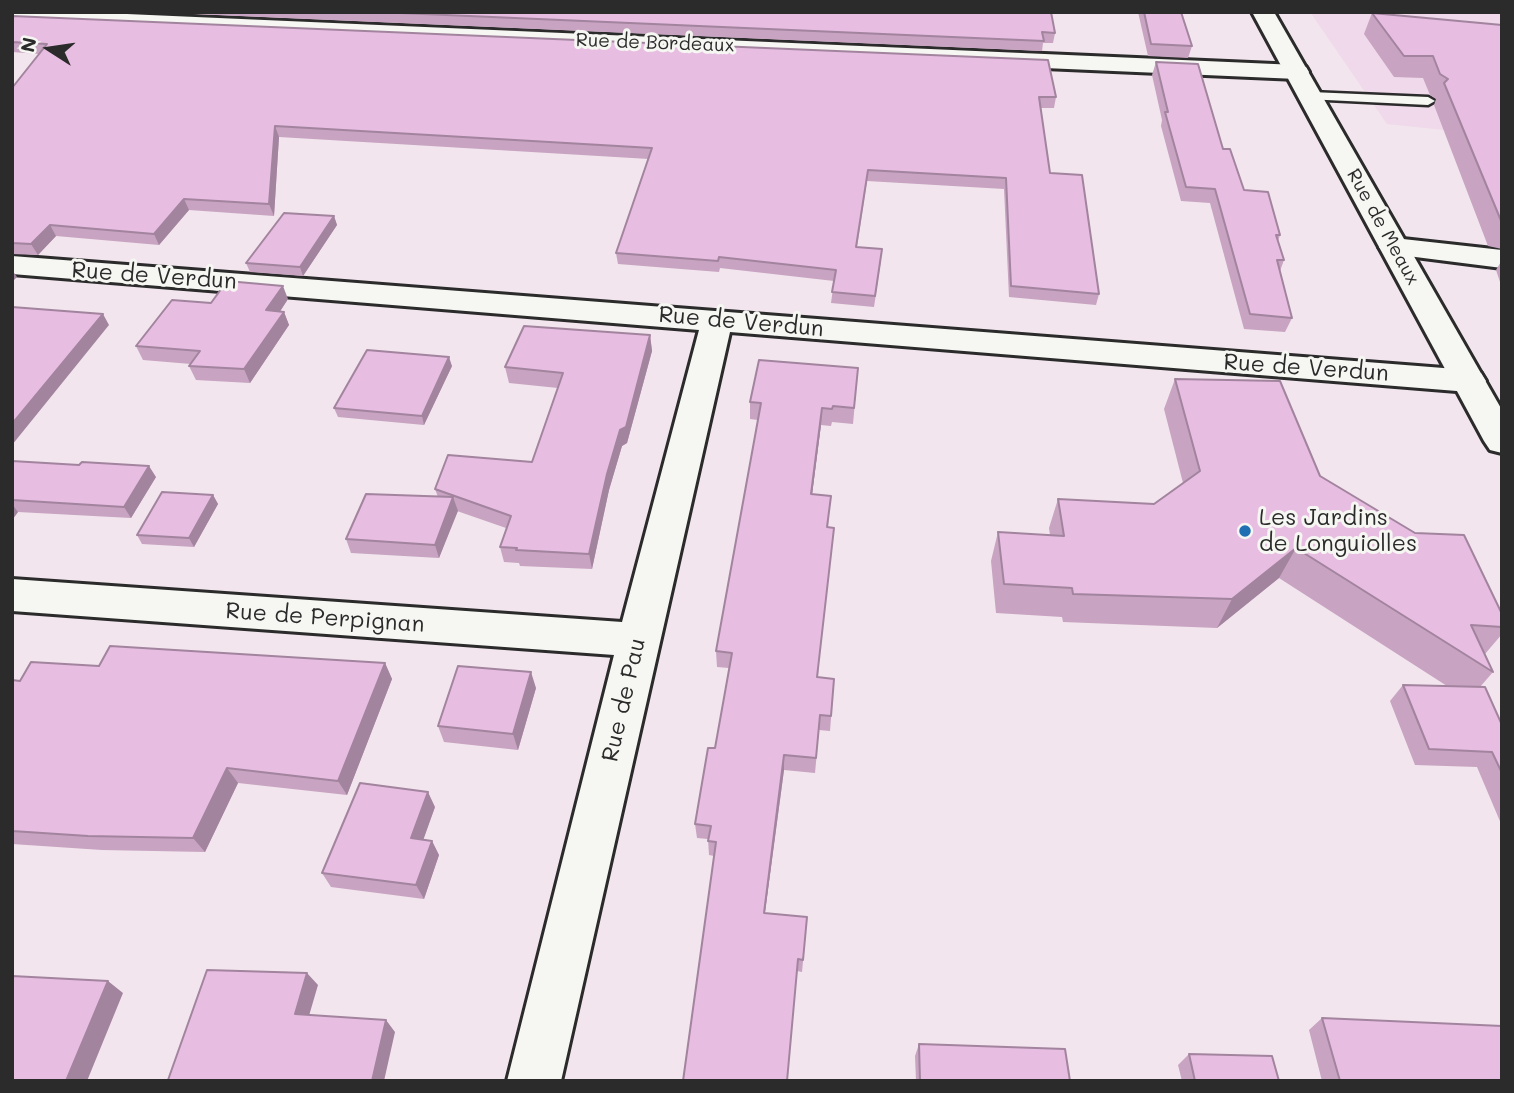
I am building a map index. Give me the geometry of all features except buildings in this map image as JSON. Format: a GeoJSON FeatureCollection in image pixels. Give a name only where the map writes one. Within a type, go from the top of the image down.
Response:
{"type":"FeatureCollection","features":[{"type":"Feature","properties":{"kind":"street","name":"Rue de Meaux"},"geometry":{"type":"LineString","coordinates":[[1264,12],[1502,441]]}},
{"type":"Feature","properties":{"kind":"street","name":"Rue de Bordeaux"},"geometry":{"type":"LineString","coordinates":[[26,15],[1304,84]]}},
{"type":"Feature","properties":{"kind":"street"},"geometry":{"type":"LineString","coordinates":[[12,38],[26,15]]}},
{"type":"Feature","properties":{"kind":"street"},"geometry":{"type":"LineString","coordinates":[[1394,247],[1502,259]]}},
{"type":"Feature","properties":{"kind":"street","name":"Rue de Verdun"},"geometry":{"type":"LineString","coordinates":[[12,265],[1469,381]]}},
{"type":"Feature","properties":{"kind":"street","name":"Rue de Pau"},"geometry":{"type":"LineString","coordinates":[[534,1081],[717,320]]}},
{"type":"Feature","properties":{"kind":"street","name":"Rue de Perpignan"},"geometry":{"type":"LineString","coordinates":[[12,595],[638,640]]}},
{"type":"Feature","properties":{"kind":"lane"},"geometry":{"type":"LineString","coordinates":[[1304,84],[1428,100]]}},
{"type":"Feature","properties":{"kind":"shaded area"},"geometry":{"type":"Polygon","coordinates":[[[1310,12],[1502,12],[1502,136],[1387,124],[1310,12]]]}},
{"type":"Feature","properties":{"kind":"place","name":"Les Jardins de Longuiolles"},"geometry":{"type":"Point","coordinates":[1245,531]}}]}
